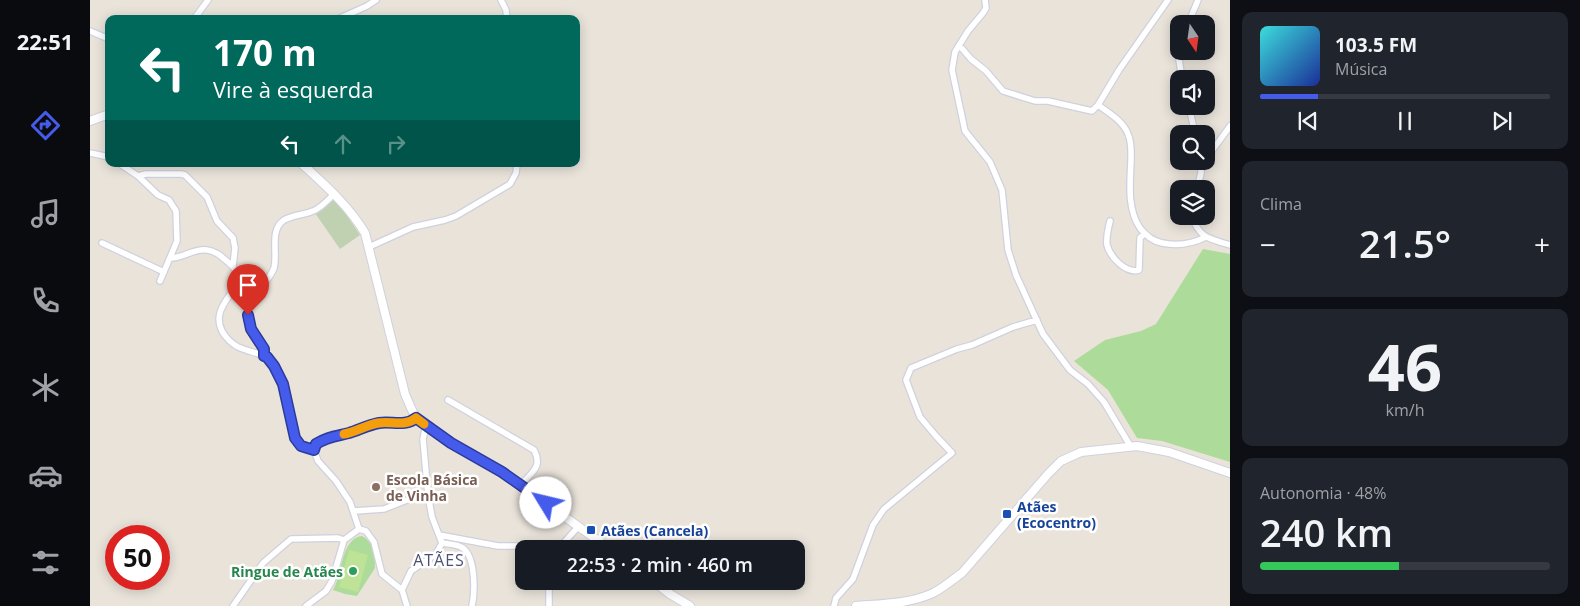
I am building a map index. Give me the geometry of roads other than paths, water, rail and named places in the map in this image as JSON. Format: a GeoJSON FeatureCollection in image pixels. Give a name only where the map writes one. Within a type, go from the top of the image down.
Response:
{"type":"FeatureCollection","features":[{"type":"Feature","properties":{"kind":"main road"},"geometry":{"type":"LineString","coordinates":[[90,121],[105,115]]}},
{"type":"Feature","properties":{"kind":"main road"},"geometry":{"type":"LineString","coordinates":[[305,167],[346,206],[365,233],[405,394],[416,418],[451,443],[502,472],[597,540]]}},
{"type":"Feature","properties":{"kind":"main road"},"geometry":{"type":"LineString","coordinates":[[856,606],[920,598],[932,593],[962,573],[1048,474],[1061,461],[1081,452],[1131,447],[1150,448],[1169,452],[1230,473]]}},
{"type":"Feature","properties":{"kind":"main road"},"geometry":{"type":"LineString","coordinates":[[665,590],[690,606]]}},
{"type":"Feature","properties":{"kind":"street"},"geometry":{"type":"LineString","coordinates":[[197,15],[208,0]]}},
{"type":"Feature","properties":{"kind":"street"},"geometry":{"type":"LineString","coordinates":[[347,15],[376,0]]}},
{"type":"Feature","properties":{"kind":"street"},"geometry":{"type":"LineString","coordinates":[[501,0],[507,15]]}},
{"type":"Feature","properties":{"kind":"street"},"geometry":{"type":"LineString","coordinates":[[985,0],[986,8],[984,13],[955,52],[952,70],[965,131],[990,162],[1002,190],[1008,250],[1016,275],[1043,334],[1070,370],[1088,384],[1104,402],[1131,447]]}},
{"type":"Feature","properties":{"kind":"street"},"geometry":{"type":"LineString","coordinates":[[959,45],[971,59],[986,71],[1002,91],[1035,101],[1048,101],[1084,111],[1092,111],[1098,105],[1119,70],[1168,0]]}},
{"type":"Feature","properties":{"kind":"street"},"geometry":{"type":"LineString","coordinates":[[1192,15],[1198,0]]}},
{"type":"Feature","properties":{"kind":"street"},"geometry":{"type":"LineString","coordinates":[[90,31],[105,37]]}},
{"type":"Feature","properties":{"kind":"street"},"geometry":{"type":"LineString","coordinates":[[1098,105],[1113,116],[1128,133],[1132,146],[1131,201],[1134,220],[1144,234],[1154,241],[1171,245],[1187,244],[1206,237]]}},
{"type":"Feature","properties":{"kind":"street"},"geometry":{"type":"LineString","coordinates":[[1215,145],[1230,126]]}},
{"type":"Feature","properties":{"kind":"street"},"geometry":{"type":"LineString","coordinates":[[90,153],[105,156]]}},
{"type":"Feature","properties":{"kind":"street"},"geometry":{"type":"LineString","coordinates":[[124,167],[138,176],[158,195],[169,200],[176,211],[177,240],[160,281]]}},
{"type":"Feature","properties":{"kind":"street"},"geometry":{"type":"LineString","coordinates":[[369,247],[413,228],[456,216],[510,184],[516,173],[517,167]]}},
{"type":"Feature","properties":{"kind":"street"},"geometry":{"type":"LineString","coordinates":[[138,176],[146,174],[185,175],[207,198],[217,221],[233,238],[235,248],[233,266],[238,281],[220,312],[219,324],[224,336],[238,347],[267,357],[274,366],[283,384],[295,438],[301,446],[314,450]]}},
{"type":"Feature","properties":{"kind":"street"},"geometry":{"type":"LineString","coordinates":[[264,356],[264,349],[251,329],[248,315],[250,301],[270,279],[274,266],[277,228],[283,220],[316,211],[334,194]]}},
{"type":"Feature","properties":{"kind":"street"},"geometry":{"type":"LineString","coordinates":[[1110,221],[1107,246],[1111,254],[1118,262],[1135,271],[1139,270],[1140,238],[1144,234]]}},
{"type":"Feature","properties":{"kind":"street"},"geometry":{"type":"LineString","coordinates":[[1195,225],[1201,234],[1206,237],[1230,245]]}},
{"type":"Feature","properties":{"kind":"street"},"geometry":{"type":"LineString","coordinates":[[102,242],[164,272]]}},
{"type":"Feature","properties":{"kind":"street"},"geometry":{"type":"LineString","coordinates":[[170,258],[176,259],[184,254],[205,249],[216,252],[233,266]]}},
{"type":"Feature","properties":{"kind":"street"},"geometry":{"type":"LineString","coordinates":[[834,606],[836,598],[853,579],[873,525],[884,509],[952,454],[920,416],[906,380],[912,368],[923,362],[1036,320]]}},
{"type":"Feature","properties":{"kind":"street"},"geometry":{"type":"LineString","coordinates":[[448,400],[534,450],[538,459],[537,465],[521,486]]}},
{"type":"Feature","properties":{"kind":"street"},"geometry":{"type":"LineString","coordinates":[[359,529],[350,502],[336,481],[318,461],[314,450],[316,444],[323,439],[380,423],[401,424],[412,422],[416,418]]}},
{"type":"Feature","properties":{"kind":"street"},"geometry":{"type":"LineString","coordinates":[[402,590],[410,571],[436,554],[442,542],[432,517],[428,495],[423,439],[426,425]]}},
{"type":"Feature","properties":{"kind":"street"},"geometry":{"type":"LineString","coordinates":[[354,511],[384,509],[412,498],[428,495]]}},
{"type":"Feature","properties":{"kind":"street"},"geometry":{"type":"LineString","coordinates":[[566,540],[578,526]]}},
{"type":"Feature","properties":{"kind":"street"},"geometry":{"type":"LineString","coordinates":[[306,606],[326,591],[332,582],[344,540],[359,529]]}},
{"type":"Feature","properties":{"kind":"street"},"geometry":{"type":"LineString","coordinates":[[359,529],[366,531],[374,542],[382,574],[402,590],[407,606]]}},
{"type":"Feature","properties":{"kind":"street"},"geometry":{"type":"LineString","coordinates":[[439,535],[498,546],[515,546]]}},
{"type":"Feature","properties":{"kind":"street"},"geometry":{"type":"LineString","coordinates":[[233,606],[263,563],[291,539],[338,538],[344,540]]}},
{"type":"Feature","properties":{"kind":"street"},"geometry":{"type":"LineString","coordinates":[[442,542],[461,547],[468,553],[472,562],[474,597],[472,606]]}},
{"type":"Feature","properties":{"kind":"street"},"geometry":{"type":"LineString","coordinates":[[549,590],[549,606]]}},
{"type":"Feature","properties":{"kind":"place","name":"Escola Básica de Vinha"},"geometry":{"type":"Point","coordinates":[376,487]}},
{"type":"Feature","properties":{"kind":"place","name":"Atães (Ecocentro)"},"geometry":{"type":"Point","coordinates":[1007,514]}},
{"type":"Feature","properties":{"kind":"place","name":"Atães (Cancela)"},"geometry":{"type":"Point","coordinates":[591,530]}},
{"type":"Feature","properties":{"kind":"place","name":"Ringue de Atães"},"geometry":{"type":"Point","coordinates":[353,571]}},
{"type":"Feature","properties":{"kind":"district","name":"ATÃES"},"geometry":{"type":"Point","coordinates":[439,560]}}]}
